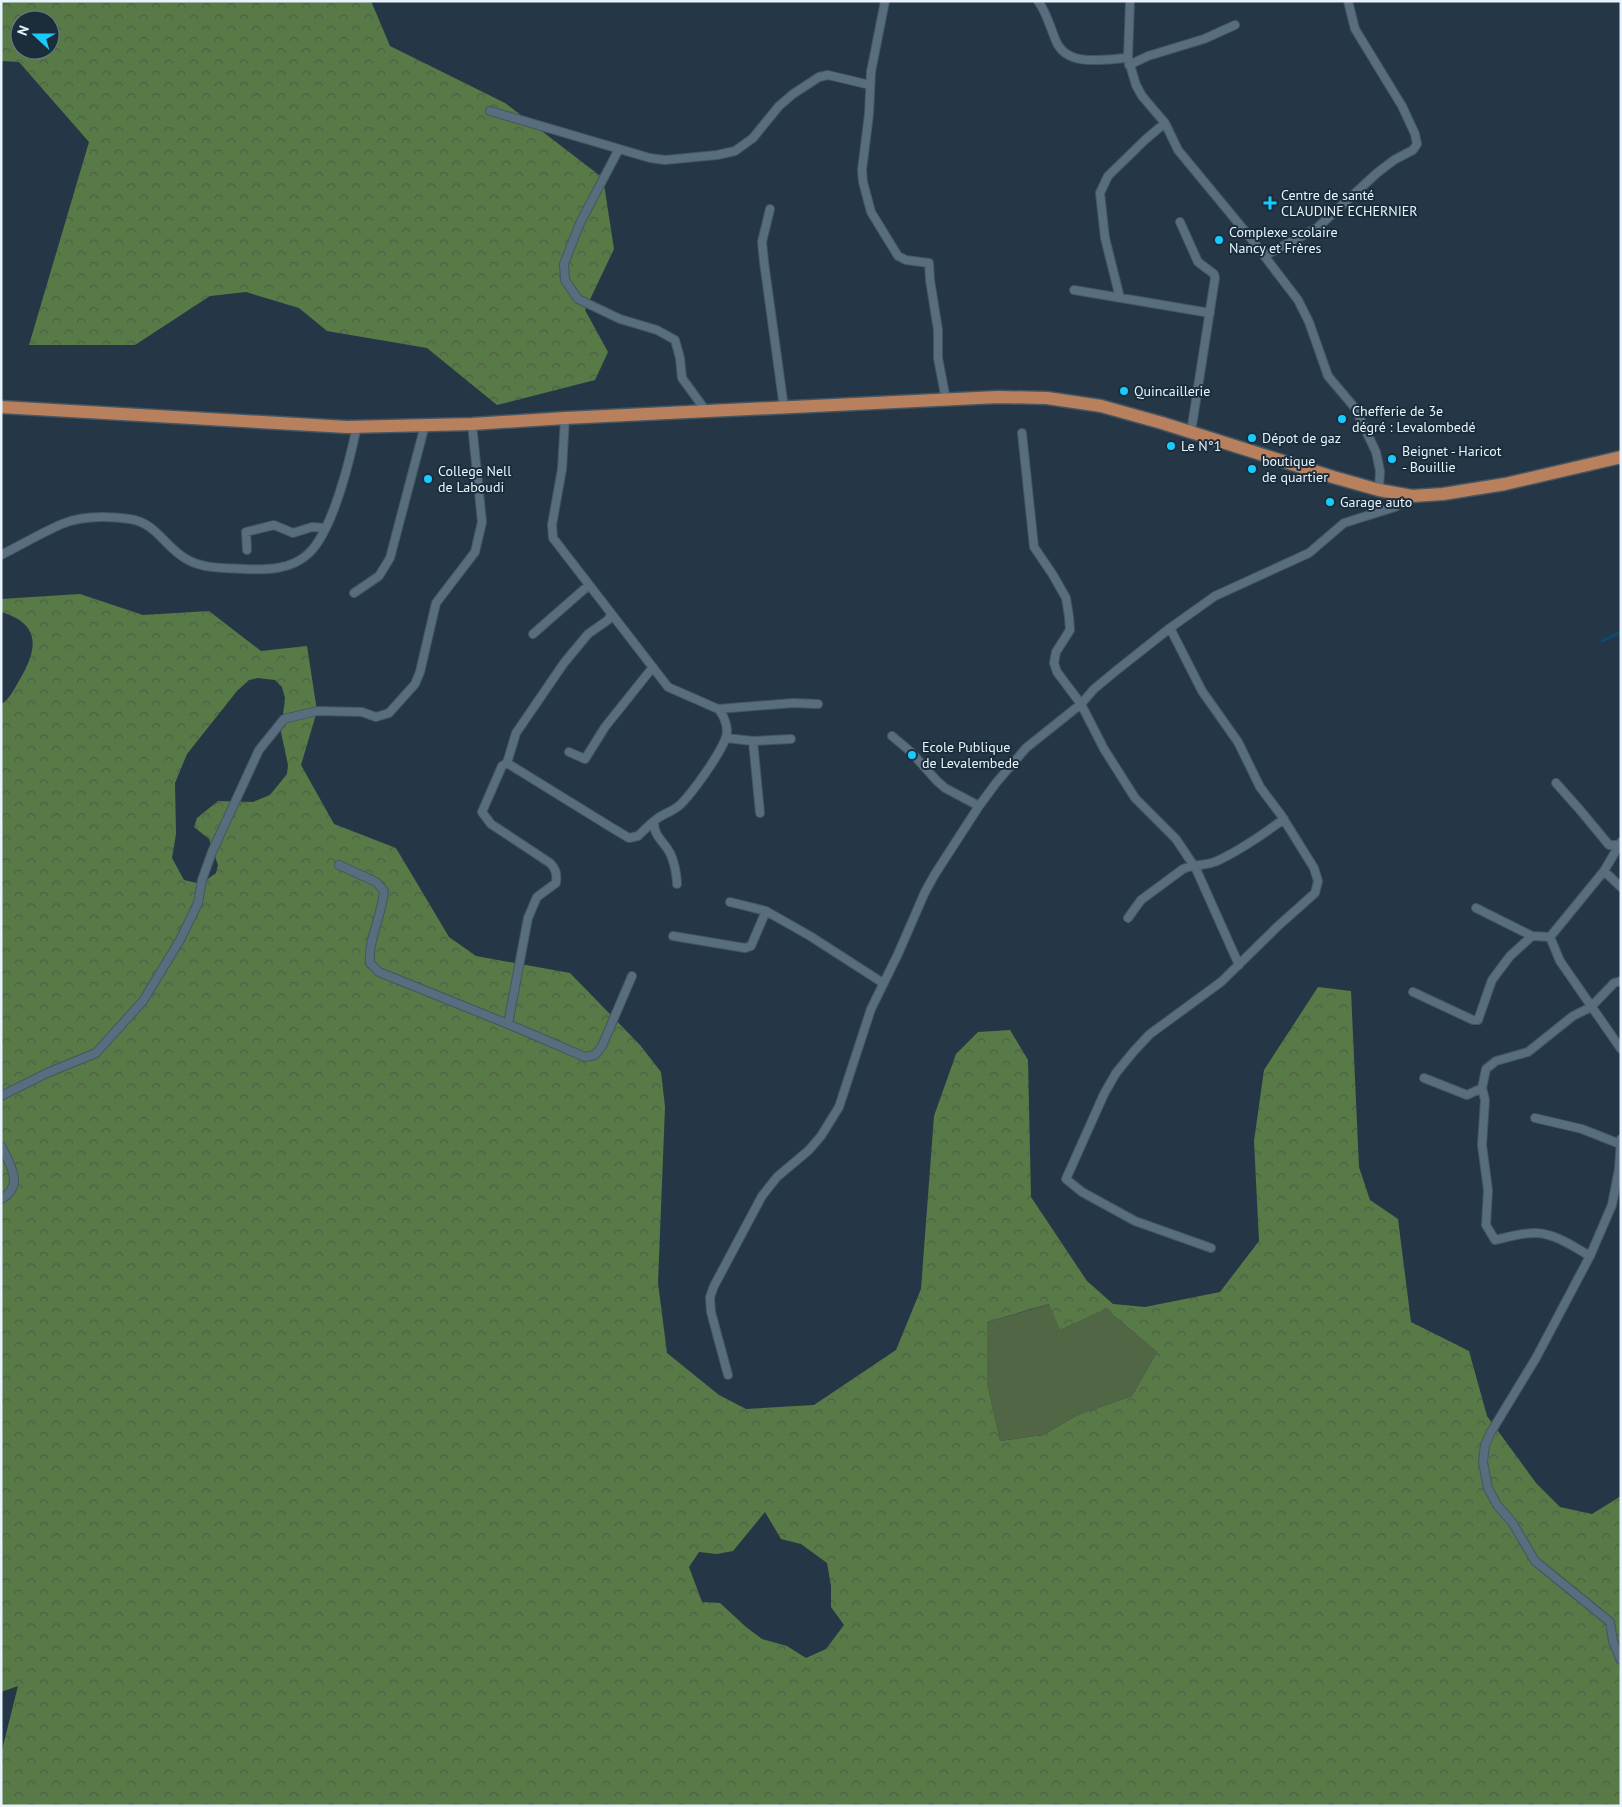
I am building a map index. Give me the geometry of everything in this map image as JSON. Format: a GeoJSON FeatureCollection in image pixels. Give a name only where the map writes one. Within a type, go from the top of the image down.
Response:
{"type":"FeatureCollection","features":[{"type":"Feature","properties":{"kind":"main road"},"geometry":{"type":"LineString","coordinates":[[1,407],[357,426],[472,424],[998,397],[1047,398],[1101,406],[1379,490],[1412,496],[1443,494],[1505,484],[1621,457]]}},
{"type":"Feature","properties":{"kind":"street"},"geometry":{"type":"LineString","coordinates":[[885,1],[871,72],[869,114],[862,170],[868,203],[898,256],[906,260],[930,263],[930,280],[938,330],[938,358],[946,400]]}},
{"type":"Feature","properties":{"kind":"street"},"geometry":{"type":"LineString","coordinates":[[1038,1],[1045,11],[1057,44],[1066,54],[1074,58],[1129,62],[1204,39],[1235,25]]}},
{"type":"Feature","properties":{"kind":"street"},"geometry":{"type":"LineString","coordinates":[[1130,1],[1129,62],[1142,96],[1165,124],[1178,150],[1264,256],[1304,310],[1328,376],[1355,408],[1376,452],[1380,470],[1379,490]]}},
{"type":"Feature","properties":{"kind":"street"},"geometry":{"type":"LineString","coordinates":[[1264,256],[1317,228],[1378,172],[1394,160],[1413,150],[1417,144],[1415,134],[1402,106],[1355,29],[1348,1]]}},
{"type":"Feature","properties":{"kind":"street"},"geometry":{"type":"LineString","coordinates":[[490,111],[650,158],[665,160],[717,155],[735,151],[753,138],[779,106],[793,94],[819,78],[828,75],[870,85]]}},
{"type":"Feature","properties":{"kind":"street"},"geometry":{"type":"LineString","coordinates":[[1120,298],[1106,238],[1100,194],[1108,176],[1146,139],[1165,124]]}},
{"type":"Feature","properties":{"kind":"street"},"geometry":{"type":"LineString","coordinates":[[619,148],[580,223],[564,264],[564,280],[578,299],[620,319],[657,330],[675,340],[680,358],[682,378],[706,411]]}},
{"type":"Feature","properties":{"kind":"street"},"geometry":{"type":"LineString","coordinates":[[770,209],[762,242],[784,408]]}},
{"type":"Feature","properties":{"kind":"street"},"geometry":{"type":"LineString","coordinates":[[1180,222],[1198,262],[1214,274],[1215,278],[1191,432]]}},
{"type":"Feature","properties":{"kind":"street"},"geometry":{"type":"LineString","coordinates":[[1074,290],[1210,313]]}},
{"type":"Feature","properties":{"kind":"street"},"geometry":{"type":"LineString","coordinates":[[565,418],[562,469],[552,532],[553,538],[668,687],[718,709],[783,704],[818,704]]}},
{"type":"Feature","properties":{"kind":"street"},"geometry":{"type":"LineString","coordinates":[[1,1096],[47,1073],[96,1053],[142,1001],[180,940],[198,903],[202,880],[212,852],[259,750],[284,719],[317,711],[362,712],[376,717],[389,713],[415,684],[420,672],[436,603],[474,552],[480,536],[482,522],[472,424]]}},
{"type":"Feature","properties":{"kind":"street"},"geometry":{"type":"LineString","coordinates":[[354,593],[379,576],[390,558],[425,425]]}},
{"type":"Feature","properties":{"kind":"street"},"geometry":{"type":"LineString","coordinates":[[1,555],[64,523],[104,516],[132,519],[144,524],[154,530],[185,559],[196,564],[209,567],[255,569],[286,566],[308,554],[332,514],[347,467],[357,426]]}},
{"type":"Feature","properties":{"kind":"street"},"geometry":{"type":"LineString","coordinates":[[1022,433],[1034,547],[1066,598],[1069,617],[1070,630],[1056,652],[1054,663],[1057,672],[1081,704],[1104,749],[1135,798],[1176,839],[1194,866],[1239,965]]}},
{"type":"Feature","properties":{"kind":"street"},"geometry":{"type":"LineString","coordinates":[[728,1375],[711,1312],[710,1298],[714,1286],[762,1196],[778,1177],[822,1136],[839,1107],[871,1009],[935,874],[996,783],[1026,748],[1081,704],[1094,689],[1170,628],[1215,596],[1309,553],[1344,523],[1395,507],[1412,496]]}},
{"type":"Feature","properties":{"kind":"street"},"geometry":{"type":"LineString","coordinates":[[247,550],[246,532],[262,527],[274,526],[293,533],[312,527],[324,528]]}},
{"type":"Feature","properties":{"kind":"street"},"geometry":{"type":"LineString","coordinates":[[533,634],[589,585]]}},
{"type":"Feature","properties":{"kind":"street"},"geometry":{"type":"LineString","coordinates":[[508,1024],[528,918],[537,897],[556,883],[556,868],[491,824],[482,812],[502,766],[507,763],[516,733],[564,663],[588,634],[608,620],[611,614]]}},
{"type":"Feature","properties":{"kind":"street"},"geometry":{"type":"LineString","coordinates":[[1170,628],[1202,691],[1238,742],[1260,787],[1284,819],[1314,868],[1318,887],[1315,893],[1276,927],[1222,982],[1150,1034],[1134,1051],[1116,1073],[1104,1094],[1066,1179],[1082,1192],[1136,1221],[1211,1248]]}},
{"type":"Feature","properties":{"kind":"street"},"geometry":{"type":"LineString","coordinates":[[569,752],[585,759],[605,727],[653,667]]}},
{"type":"Feature","properties":{"kind":"street"},"geometry":{"type":"LineString","coordinates":[[507,763],[630,838],[638,836],[654,822],[680,805],[707,771],[726,738],[727,731],[724,719],[718,709]]}},
{"type":"Feature","properties":{"kind":"street"},"geometry":{"type":"LineString","coordinates":[[892,736],[911,752],[945,788],[979,806]]}},
{"type":"Feature","properties":{"kind":"street"},"geometry":{"type":"LineString","coordinates":[[726,738],[752,742],[791,740]]}},
{"type":"Feature","properties":{"kind":"street"},"geometry":{"type":"LineString","coordinates":[[752,742],[760,813]]}},
{"type":"Feature","properties":{"kind":"street"},"geometry":{"type":"LineString","coordinates":[[1556,783],[1609,846],[1619,843]]}},
{"type":"Feature","properties":{"kind":"street"},"geometry":{"type":"LineString","coordinates":[[1128,918],[1141,900],[1152,890],[1183,869],[1216,862],[1260,836],[1284,819]]}},
{"type":"Feature","properties":{"kind":"street"},"geometry":{"type":"LineString","coordinates":[[654,822],[654,832],[671,854],[677,884]]}},
{"type":"Feature","properties":{"kind":"street"},"geometry":{"type":"LineString","coordinates":[[1550,937],[1604,871],[1619,843]]}},
{"type":"Feature","properties":{"kind":"street"},"geometry":{"type":"LineString","coordinates":[[339,865],[376,882],[384,891],[369,952],[370,964],[379,972],[585,1057],[595,1055],[602,1046],[632,976]]}},
{"type":"Feature","properties":{"kind":"street"},"geometry":{"type":"LineString","coordinates":[[1604,871],[1621,887]]}},
{"type":"Feature","properties":{"kind":"street"},"geometry":{"type":"LineString","coordinates":[[730,902],[766,911],[810,936],[883,983]]}},
{"type":"Feature","properties":{"kind":"street"},"geometry":{"type":"LineString","coordinates":[[1476,908],[1532,936],[1550,937]]}},
{"type":"Feature","properties":{"kind":"street"},"geometry":{"type":"LineString","coordinates":[[673,936],[745,948],[751,946],[766,911]]}},
{"type":"Feature","properties":{"kind":"street"},"geometry":{"type":"LineString","coordinates":[[1413,992],[1473,1020],[1478,1020],[1492,980],[1510,956],[1532,936]]}},
{"type":"Feature","properties":{"kind":"street"},"geometry":{"type":"LineString","coordinates":[[1550,937],[1560,961],[1621,1049]]}},
{"type":"Feature","properties":{"kind":"street"},"geometry":{"type":"LineString","coordinates":[[1590,1256],[1556,1238],[1536,1232],[1495,1240],[1486,1225],[1488,1190],[1482,1146],[1485,1100],[1482,1088],[1486,1069],[1496,1061],[1528,1052],[1573,1016],[1591,1007],[1614,983],[1621,981]]}},
{"type":"Feature","properties":{"kind":"street"},"geometry":{"type":"LineString","coordinates":[[1424,1078],[1467,1096],[1482,1088]]}},
{"type":"Feature","properties":{"kind":"street"},"geometry":{"type":"LineString","coordinates":[[1535,1118],[1582,1129],[1620,1141],[1619,1169],[1612,1205],[1590,1256],[1536,1358],[1491,1432],[1485,1445],[1482,1462],[1488,1488],[1498,1506],[1512,1522],[1535,1561],[1610,1622],[1613,1641],[1621,1660]]}},
{"type":"Feature","properties":{"kind":"street"},"geometry":{"type":"LineString","coordinates":[[1,1146],[14,1172],[14,1184],[9,1195],[1,1199]]}},
{"type":"Feature","properties":{"kind":"green space"},"geometry":{"type":"Polygon","coordinates":[[[1,1],[371,1],[390,46],[505,103],[603,178],[614,249],[585,310],[608,352],[595,380],[497,405],[427,348],[327,331],[299,308],[246,292],[210,296],[135,345],[29,345],[89,142],[19,62],[1,61],[1,1]]]}},
{"type":"Feature","properties":{"kind":"green space"},"geometry":{"type":"Polygon","coordinates":[[[80,594],[143,615],[209,611],[261,651],[307,646],[317,711],[301,765],[334,824],[396,848],[449,937],[476,956],[570,973],[640,1045],[661,1072],[665,1107],[658,1283],[667,1353],[719,1395],[746,1409],[814,1405],[896,1350],[921,1289],[934,1116],[956,1054],[978,1032],[1010,1030],[1028,1060],[1031,1197],[1087,1281],[1113,1304],[1145,1307],[1220,1292],[1259,1241],[1254,1141],[1264,1070],[1318,987],[1351,991],[1359,1167],[1370,1200],[1398,1219],[1411,1322],[1469,1351],[1487,1416],[1536,1483],[1560,1507],[1592,1514],[1621,1496],[1621,1806],[1,1806],[1,1754],[18,1686],[1,1692],[1,704],[9,697],[26,668],[32,647],[32,638],[29,630],[23,623],[1,612],[1,599],[80,594]],[[258,678],[249,680],[237,691],[187,754],[175,783],[176,834],[172,858],[184,880],[201,884],[216,873],[218,865],[209,839],[194,827],[197,818],[218,801],[253,802],[270,795],[287,774],[288,765],[281,732],[285,698],[282,687],[275,680],[258,678]],[[1049,1304],[987,1322],[987,1383],[1000,1441],[1043,1435],[1078,1415],[1132,1396],[1157,1352],[1106,1309],[1060,1330],[1049,1304]],[[765,1512],[733,1551],[717,1554],[699,1552],[689,1567],[702,1602],[720,1603],[762,1639],[787,1646],[806,1658],[826,1649],[844,1625],[831,1607],[831,1586],[827,1563],[801,1544],[781,1539],[765,1512]]]}},
{"type":"Feature","properties":{"kind":"green space"},"geometry":{"type":"Polygon","coordinates":[[[1050,1304],[1060,1330],[1106,1309],[1157,1352],[1132,1396],[1078,1415],[1043,1435],[1000,1441],[987,1383],[987,1322],[1050,1304]]]}},
{"type":"Feature","properties":{"kind":"waterway"},"geometry":{"type":"LineString","coordinates":[[1602,641],[1621,632]]}},
{"type":"Feature","properties":{"kind":"place","name":"Centre de santé CLAUDINE ECHERNIER"},"geometry":{"type":"Point","coordinates":[1270,203]}},
{"type":"Feature","properties":{"kind":"place","name":"Complexe scolaire Nancy et Frères"},"geometry":{"type":"Point","coordinates":[1219,240]}},
{"type":"Feature","properties":{"kind":"place","name":"Quincaillerie"},"geometry":{"type":"Point","coordinates":[1124,391]}},
{"type":"Feature","properties":{"kind":"place","name":"Chefferie de 3e dégré : Levalombedé"},"geometry":{"type":"Point","coordinates":[1342,419]}},
{"type":"Feature","properties":{"kind":"place","name":"Dépot de gaz"},"geometry":{"type":"Point","coordinates":[1252,438]}},
{"type":"Feature","properties":{"kind":"place","name":"Le N°1"},"geometry":{"type":"Point","coordinates":[1171,446]}},
{"type":"Feature","properties":{"kind":"place","name":"Beignet - Haricot - Bouillie"},"geometry":{"type":"Point","coordinates":[1392,459]}},
{"type":"Feature","properties":{"kind":"place","name":"boutique de quartier"},"geometry":{"type":"Point","coordinates":[1252,469]}},
{"type":"Feature","properties":{"kind":"place","name":"College Nell de Laboudi"},"geometry":{"type":"Point","coordinates":[428,479]}},
{"type":"Feature","properties":{"kind":"place","name":"Garage auto"},"geometry":{"type":"Point","coordinates":[1330,502]}},
{"type":"Feature","properties":{"kind":"place","name":"Ecole Publique de Levalembede"},"geometry":{"type":"Point","coordinates":[912,755]}}]}
